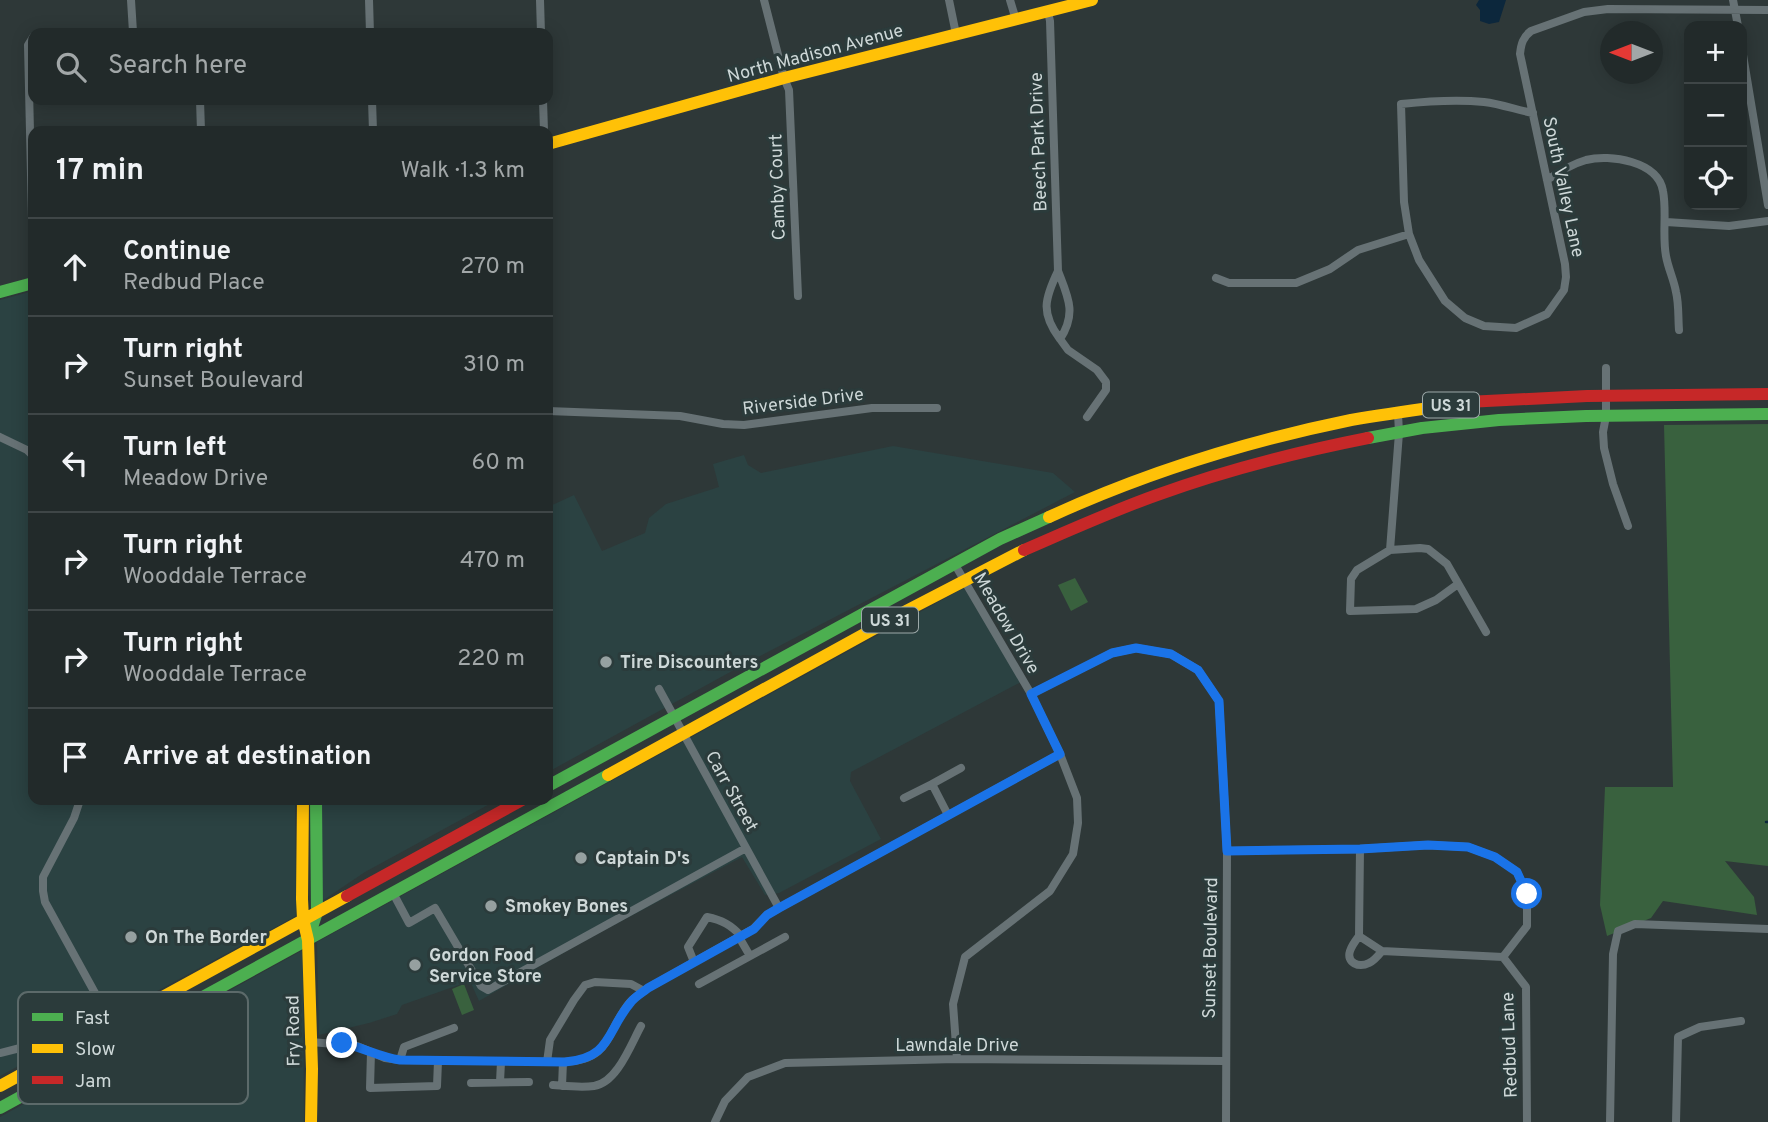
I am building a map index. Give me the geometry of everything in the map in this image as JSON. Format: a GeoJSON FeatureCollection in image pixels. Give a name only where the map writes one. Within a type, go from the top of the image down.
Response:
{"type":"FeatureCollection","features":[{"type":"Feature","properties":{"kind":"main road","name":"North Madison Avenue"},"geometry":{"type":"LineString","coordinates":[[553,143],[785,78],[1091,0]]}},
{"type":"Feature","properties":{"kind":"main road"},"geometry":{"type":"LineString","coordinates":[[0,292],[28,284]]}},
{"type":"Feature","properties":{"kind":"main road","name":"US 31"},"geometry":{"type":"LineString","coordinates":[[553,783],[1000,539],[1086,500],[1213,455],[1342,422],[1467,402],[1542,397],[1768,394]]}},
{"type":"Feature","properties":{"kind":"main road","name":"US 31"},"geometry":{"type":"LineString","coordinates":[[213,992],[1003,560],[1101,516],[1156,495],[1290,455],[1422,428],[1499,420],[1606,415],[1768,414]]}},
{"type":"Feature","properties":{"kind":"main road","name":"Fry Road"},"geometry":{"type":"LineString","coordinates":[[303,805],[303,919],[308,940],[311,1122]]}},
{"type":"Feature","properties":{"kind":"main road","name":"Fry Road"},"geometry":{"type":"LineString","coordinates":[[308,940],[317,912],[316,805]]}},
{"type":"Feature","properties":{"kind":"main road"},"geometry":{"type":"LineString","coordinates":[[172,992],[513,805]]}},
{"type":"Feature","properties":{"kind":"main road"},"geometry":{"type":"LineString","coordinates":[[0,1086],[18,1076]]}},
{"type":"Feature","properties":{"kind":"main road","name":"US 31"},"geometry":{"type":"LineString","coordinates":[[0,1108],[18,1098]]}},
{"type":"Feature","properties":{"kind":"street"},"geometry":{"type":"LineString","coordinates":[[131,0],[133,28]]}},
{"type":"Feature","properties":{"kind":"street"},"geometry":{"type":"LineString","coordinates":[[369,0],[370,28]]}},
{"type":"Feature","properties":{"kind":"street"},"geometry":{"type":"LineString","coordinates":[[540,0],[541,28]]}},
{"type":"Feature","properties":{"kind":"street","name":"Camby Court"},"geometry":{"type":"LineString","coordinates":[[764,0],[789,90],[798,296]]}},
{"type":"Feature","properties":{"kind":"street"},"geometry":{"type":"LineString","coordinates":[[949,0],[956,34]]}},
{"type":"Feature","properties":{"kind":"street"},"geometry":{"type":"LineString","coordinates":[[1010,0],[1016,20]]}},
{"type":"Feature","properties":{"kind":"street"},"geometry":{"type":"LineString","coordinates":[[1733,0],[1737,21]]}},
{"type":"Feature","properties":{"kind":"street","name":"South Valley Lane"},"geometry":{"type":"LineString","coordinates":[[1409,234],[1419,260],[1445,301],[1465,318],[1484,326],[1516,328],[1547,314],[1564,290],[1565,264],[1520,54],[1524,38],[1531,31],[1584,12],[1608,9],[1735,11]]}},
{"type":"Feature","properties":{"kind":"street"},"geometry":{"type":"LineString","coordinates":[[1735,11],[1768,10]]}},
{"type":"Feature","properties":{"kind":"street","name":"Beech Park Drive"},"geometry":{"type":"LineString","coordinates":[[1048,12],[1058,271],[1070,300],[1069,317],[1059,339]]}},
{"type":"Feature","properties":{"kind":"street"},"geometry":{"type":"LineString","coordinates":[[28,44],[28,81]]}},
{"type":"Feature","properties":{"kind":"street"},"geometry":{"type":"LineString","coordinates":[[1747,79],[1768,205]]}},
{"type":"Feature","properties":{"kind":"street"},"geometry":{"type":"LineString","coordinates":[[1216,278],[1229,283],[1296,283],[1330,269],[1358,250],[1409,234],[1404,202],[1401,104],[1442,100],[1486,102],[1533,113]]}},
{"type":"Feature","properties":{"kind":"street"},"geometry":{"type":"LineString","coordinates":[[29,105],[29,126]]}},
{"type":"Feature","properties":{"kind":"street"},"geometry":{"type":"LineString","coordinates":[[200,105],[201,126]]}},
{"type":"Feature","properties":{"kind":"street"},"geometry":{"type":"LineString","coordinates":[[372,105],[373,126]]}},
{"type":"Feature","properties":{"kind":"street"},"geometry":{"type":"LineString","coordinates":[[543,105],[544,126]]}},
{"type":"Feature","properties":{"kind":"street"},"geometry":{"type":"LineString","coordinates":[[1547,180],[1586,160],[1603,159],[1636,163],[1656,176],[1663,188],[1666,255],[1676,292],[1679,330]]}},
{"type":"Feature","properties":{"kind":"street"},"geometry":{"type":"LineString","coordinates":[[1666,222],[1729,226],[1768,221]]}},
{"type":"Feature","properties":{"kind":"street","name":"Beech Park Drive"},"geometry":{"type":"LineString","coordinates":[[1058,271],[1048,291],[1045,310],[1059,339],[1068,350],[1097,370],[1106,382],[1106,390],[1087,417]]}},
{"type":"Feature","properties":{"kind":"street"},"geometry":{"type":"LineString","coordinates":[[1606,368],[1606,415],[1603,432],[1607,461],[1612,484],[1628,526]]}},
{"type":"Feature","properties":{"kind":"street","name":"Riverside Drive"},"geometry":{"type":"LineString","coordinates":[[553,411],[680,415],[723,424],[744,425],[872,408],[937,408]]}},
{"type":"Feature","properties":{"kind":"street"},"geometry":{"type":"LineString","coordinates":[[1390,550],[1399,433],[1398,413]]}},
{"type":"Feature","properties":{"kind":"street"},"geometry":{"type":"LineString","coordinates":[[0,437],[28,451]]}},
{"type":"Feature","properties":{"kind":"street"},"geometry":{"type":"LineString","coordinates":[[1458,584],[1436,600],[1416,609],[1350,611],[1353,574],[1390,550],[1413,547],[1428,549],[1447,564],[1486,632]]}},
{"type":"Feature","properties":{"kind":"street","name":"Meadow Drive"},"geometry":{"type":"LineString","coordinates":[[954,563],[1031,694],[1060,754],[1077,798],[1078,823],[1073,854],[1050,891],[965,957],[953,1004],[957,1059]]}},
{"type":"Feature","properties":{"kind":"street","name":"Sunset Boulevard"},"geometry":{"type":"LineString","coordinates":[[1031,694],[1112,653],[1136,648],[1171,654],[1198,670],[1219,701],[1227,851],[1226,1122]]}},
{"type":"Feature","properties":{"kind":"street","name":"Carr Street"},"geometry":{"type":"LineString","coordinates":[[659,689],[779,908]]}},
{"type":"Feature","properties":{"kind":"street"},"geometry":{"type":"LineString","coordinates":[[311,1042],[357,1046],[385,1058],[400,1060],[578,1061],[595,1054],[608,1042],[622,1013],[632,1000],[644,991],[754,929],[767,915],[779,908],[1060,754]]}},
{"type":"Feature","properties":{"kind":"street"},"geometry":{"type":"LineString","coordinates":[[904,798],[961,768]]}},
{"type":"Feature","properties":{"kind":"street"},"geometry":{"type":"LineString","coordinates":[[932,784],[948,815]]}},
{"type":"Feature","properties":{"kind":"street"},"geometry":{"type":"LineString","coordinates":[[78,805],[68,831],[43,877],[43,895],[94,992]]}},
{"type":"Feature","properties":{"kind":"street"},"geometry":{"type":"LineString","coordinates":[[1227,851],[1428,845],[1468,847],[1495,857],[1517,872],[1527,894],[1527,926],[1503,957],[1382,951],[1359,936]]}},
{"type":"Feature","properties":{"kind":"street"},"geometry":{"type":"LineString","coordinates":[[393,893],[410,923],[435,908],[481,986],[488,990],[746,848]]}},
{"type":"Feature","properties":{"kind":"street"},"geometry":{"type":"LineString","coordinates":[[1360,849],[1359,936],[1349,959],[1360,966],[1372,962],[1382,951]]}},
{"type":"Feature","properties":{"kind":"street"},"geometry":{"type":"LineString","coordinates":[[694,962],[688,947],[707,917],[722,920],[732,926],[750,956]]}},
{"type":"Feature","properties":{"kind":"street"},"geometry":{"type":"LineString","coordinates":[[1610,1122],[1612,954],[1618,931],[1635,924],[1768,929]]}},
{"type":"Feature","properties":{"kind":"street"},"geometry":{"type":"LineString","coordinates":[[699,984],[785,937]]}},
{"type":"Feature","properties":{"kind":"street","name":"Redbud Lane"},"geometry":{"type":"LineString","coordinates":[[1503,957],[1526,987],[1527,1122]]}},
{"type":"Feature","properties":{"kind":"street"},"geometry":{"type":"LineString","coordinates":[[547,1062],[550,1040],[585,985],[595,982],[631,984],[644,991]]}},
{"type":"Feature","properties":{"kind":"street"},"geometry":{"type":"LineString","coordinates":[[1676,1122],[1678,1037],[1700,1027],[1741,1021]]}},
{"type":"Feature","properties":{"kind":"street"},"geometry":{"type":"LineString","coordinates":[[563,1062],[558,1086],[593,1086],[606,1083],[615,1073],[641,1026]]}},
{"type":"Feature","properties":{"kind":"street"},"geometry":{"type":"LineString","coordinates":[[400,1060],[404,1047],[454,1028]]}},
{"type":"Feature","properties":{"kind":"street"},"geometry":{"type":"LineString","coordinates":[[0,1053],[18,1048]]}},
{"type":"Feature","properties":{"kind":"street"},"geometry":{"type":"LineString","coordinates":[[371,1052],[370,1088],[437,1086],[438,1061]]}},
{"type":"Feature","properties":{"kind":"street","name":"Lawndale Drive"},"geometry":{"type":"LineString","coordinates":[[715,1122],[725,1101],[748,1077],[785,1063],[957,1059],[1225,1061]]}},
{"type":"Feature","properties":{"kind":"street"},"geometry":{"type":"LineString","coordinates":[[500,1062],[500,1083]]}},
{"type":"Feature","properties":{"kind":"street"},"geometry":{"type":"LineString","coordinates":[[471,1083],[529,1082]]}},
{"type":"Feature","properties":{"kind":"shaded area"},"geometry":{"type":"Polygon","coordinates":[[[28,292],[28,805],[295,805],[296,916],[155,992],[18,992],[18,1066],[0,1076],[0,300],[28,292]]]}},
{"type":"Feature","properties":{"kind":"shaded area"},"geometry":{"type":"Polygon","coordinates":[[[893,446],[1053,473],[1075,492],[743,665],[553,769],[553,505],[574,495],[602,551],[645,533],[649,518],[666,504],[719,487],[713,464],[744,455],[748,465],[761,473],[893,446]]]}},
{"type":"Feature","properties":{"kind":"shaded area"},"geometry":{"type":"Polygon","coordinates":[[[964,588],[1021,682],[851,772],[850,781],[881,839],[779,893],[765,895],[742,857],[586,940],[479,1001],[470,981],[402,1005],[397,1014],[319,1035],[317,942],[964,588]]]}},
{"type":"Feature","properties":{"kind":"shaded area"},"geometry":{"type":"Polygon","coordinates":[[[321,805],[488,805],[365,872],[322,901],[321,805]]]}},
{"type":"Feature","properties":{"kind":"shaded area"},"geometry":{"type":"Polygon","coordinates":[[[303,950],[304,1122],[0,1122],[0,1117],[24,1104],[248,1104],[248,992],[227,992],[303,950]]]}},
{"type":"Feature","properties":{"kind":"green space"},"geometry":{"type":"Polygon","coordinates":[[[1768,424],[1768,866],[1725,861],[1754,897],[1757,915],[1663,901],[1651,918],[1607,936],[1600,905],[1605,787],[1673,787],[1664,425],[1768,424]]]}},
{"type":"Feature","properties":{"kind":"green space"},"geometry":{"type":"Polygon","coordinates":[[[1075,578],[1088,602],[1071,611],[1058,585],[1075,578]]]}},
{"type":"Feature","properties":{"kind":"green space"},"geometry":{"type":"Polygon","coordinates":[[[464,984],[474,1010],[462,1015],[452,989],[464,984]]]}},
{"type":"Feature","properties":{"kind":"water"},"geometry":{"type":"Polygon","coordinates":[[[1479,0],[1506,0],[1499,22],[1489,24],[1480,21],[1480,10],[1476,5],[1479,0]]]}},
{"type":"Feature","properties":{"kind":"traffic: fast"},"geometry":{"type":"LineString","coordinates":[[0,292],[28,284]]}},
{"type":"Feature","properties":{"kind":"traffic: fast"},"geometry":{"type":"LineString","coordinates":[[1368,438],[1422,428],[1499,420],[1768,414]]}},
{"type":"Feature","properties":{"kind":"traffic: fast"},"geometry":{"type":"LineString","coordinates":[[553,783],[1000,539],[1049,517]]}},
{"type":"Feature","properties":{"kind":"traffic: fast"},"geometry":{"type":"LineString","coordinates":[[212,992],[608,775]]}},
{"type":"Feature","properties":{"kind":"traffic: fast"},"geometry":{"type":"LineString","coordinates":[[308,940],[317,912],[316,805]]}},
{"type":"Feature","properties":{"kind":"traffic: fast"},"geometry":{"type":"LineString","coordinates":[[0,1108],[18,1098]]}},
{"type":"Feature","properties":{"kind":"traffic: slow"},"geometry":{"type":"LineString","coordinates":[[553,143],[784,78],[1092,0]]}},
{"type":"Feature","properties":{"kind":"traffic: slow"},"geometry":{"type":"LineString","coordinates":[[1049,517],[1122,486],[1235,448],[1351,420],[1437,407]]}},
{"type":"Feature","properties":{"kind":"traffic: slow"},"geometry":{"type":"LineString","coordinates":[[608,775],[908,610],[1024,550]]}},
{"type":"Feature","properties":{"kind":"traffic: slow"},"geometry":{"type":"LineString","coordinates":[[303,805],[302,899],[308,940],[311,1122]]}},
{"type":"Feature","properties":{"kind":"traffic: slow"},"geometry":{"type":"LineString","coordinates":[[172,992],[347,896]]}},
{"type":"Feature","properties":{"kind":"traffic: slow"},"geometry":{"type":"LineString","coordinates":[[0,1086],[18,1076]]}},
{"type":"Feature","properties":{"kind":"traffic: jam"},"geometry":{"type":"LineString","coordinates":[[1437,407],[1467,402],[1587,396],[1768,394]]}},
{"type":"Feature","properties":{"kind":"traffic: jam"},"geometry":{"type":"LineString","coordinates":[[1024,550],[1183,486],[1262,462],[1368,438]]}},
{"type":"Feature","properties":{"kind":"traffic: jam"},"geometry":{"type":"LineString","coordinates":[[347,896],[513,805]]}},
{"type":"Feature","properties":{"kind":"place","name":"Tire Discounters"},"geometry":{"type":"Point","coordinates":[606,662]}},
{"type":"Feature","properties":{"kind":"place","name":"Captain D's"},"geometry":{"type":"Point","coordinates":[581,858]}},
{"type":"Feature","properties":{"kind":"place","name":"Smokey Bones"},"geometry":{"type":"Point","coordinates":[491,906]}},
{"type":"Feature","properties":{"kind":"place","name":"On The Border"},"geometry":{"type":"Point","coordinates":[131,937]}},
{"type":"Feature","properties":{"kind":"place","name":"Gordon Food Service Store"},"geometry":{"type":"Point","coordinates":[415,965]}},
{"type":"Feature","properties":{"kind":"route"},"geometry":{"type":"LineString","coordinates":[[342,1043],[357,1046],[385,1058],[400,1060],[565,1062],[578,1061],[595,1054],[608,1042],[622,1013],[632,1000],[648,988],[754,929],[767,915],[779,908],[1060,754],[1031,694],[1112,653],[1136,648],[1171,654],[1198,670],[1219,701],[1227,851],[1428,845],[1468,847],[1495,857],[1517,872],[1527,894]]}}]}
